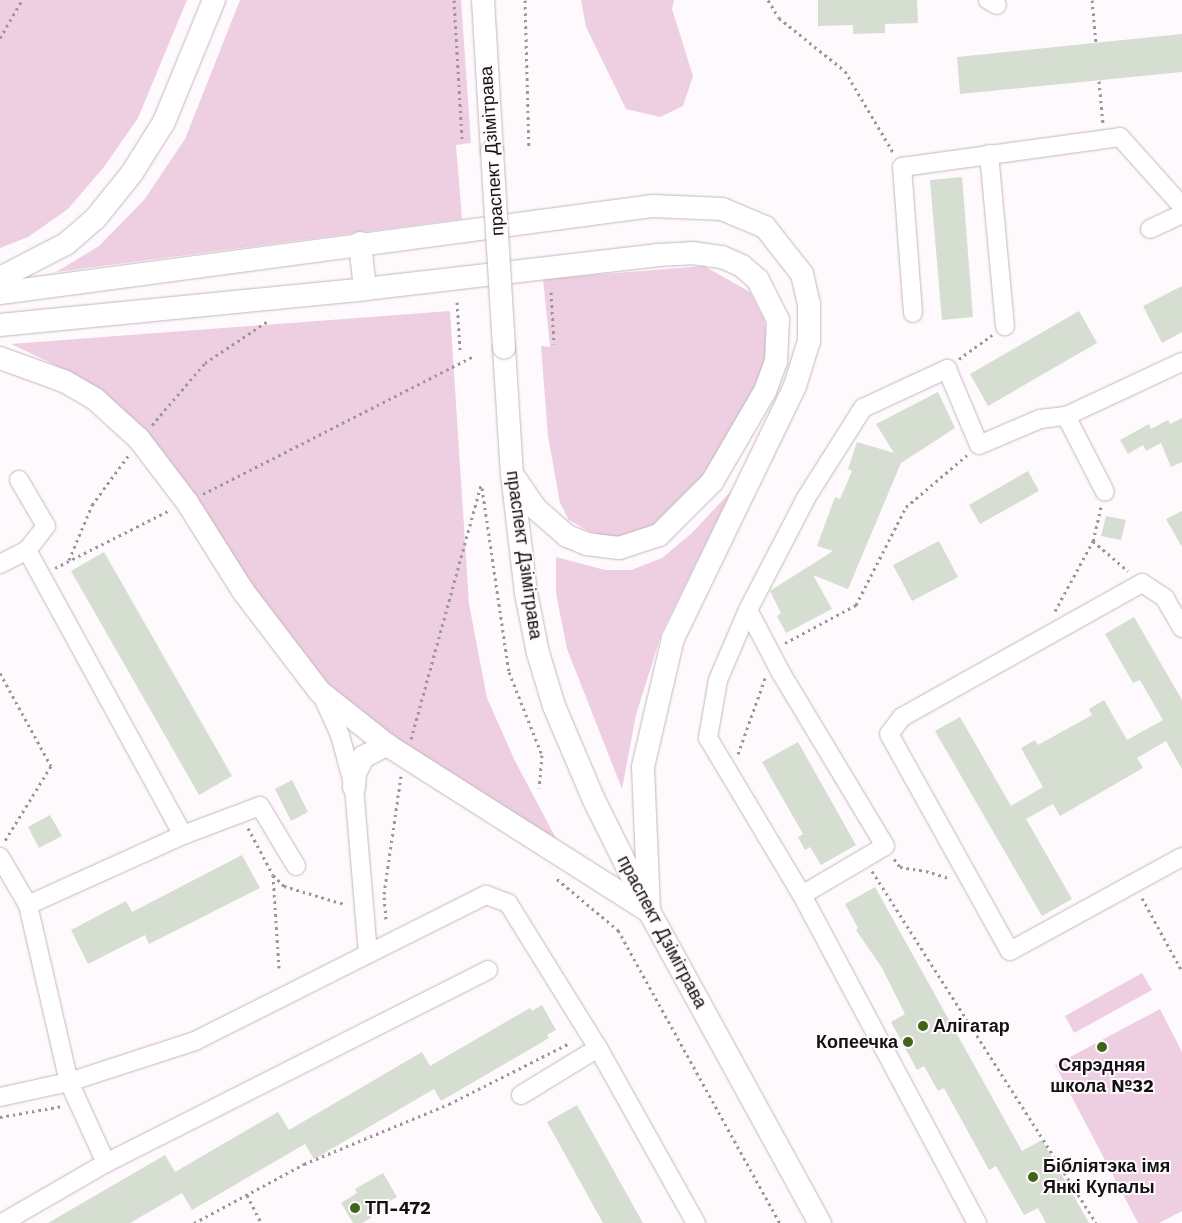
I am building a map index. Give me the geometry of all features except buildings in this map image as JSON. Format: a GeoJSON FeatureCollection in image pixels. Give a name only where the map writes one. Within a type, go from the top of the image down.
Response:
{"type":"FeatureCollection","features":[{"type":"Feature","properties":{"kind":"main road"},"geometry":{"type":"LineString","coordinates":[[0,278],[66,244],[95,219],[132,173],[164,122],[214,0]]}},
{"type":"Feature","properties":{"kind":"main road","name":"праспект Дзімітрава"},"geometry":{"type":"LineString","coordinates":[[483,0],[512,474],[526,592],[538,652],[554,706],[593,798],[649,911],[820,1223]]}},
{"type":"Feature","properties":{"kind":"main road"},"geometry":{"type":"LineString","coordinates":[[0,292],[360,243],[653,206],[722,209],[765,228],[802,274],[809,304],[809,341],[795,386],[673,638],[658,690],[643,767],[649,911]]}},
{"type":"Feature","properties":{"kind":"main road"},"geometry":{"type":"LineString","coordinates":[[360,243],[365,289]]}},
{"type":"Feature","properties":{"kind":"main road"},"geometry":{"type":"LineString","coordinates":[[0,325],[365,289],[692,253],[722,257],[742,266],[758,280],[778,320],[776,361],[765,391],[712,482],[659,535],[619,548],[587,544],[567,536],[536,509],[512,474]]}},
{"type":"Feature","properties":{"kind":"main road"},"geometry":{"type":"LineString","coordinates":[[0,358],[40,371],[95,399],[139,439],[177,510],[243,591],[320,692],[387,745],[408,766],[649,911]]}},
{"type":"Feature","properties":{"kind":"main road"},"geometry":{"type":"LineString","coordinates":[[354,787],[355,773],[363,757],[387,745]]}},
{"type":"Feature","properties":{"kind":"street"},"geometry":{"type":"LineString","coordinates":[[914,313],[902,167],[1120,137],[1182,206]]}},
{"type":"Feature","properties":{"kind":"street"},"geometry":{"type":"LineString","coordinates":[[988,154],[1005,326]]}},
{"type":"Feature","properties":{"kind":"street"},"geometry":{"type":"LineString","coordinates":[[1150,228],[1182,214]]}},
{"type":"Feature","properties":{"kind":"street"},"geometry":{"type":"LineString","coordinates":[[977,1223],[802,895],[708,738],[718,680],[748,610],[806,498],[864,408],[947,369],[979,444],[1040,419],[1066,416],[1182,362]]}},
{"type":"Feature","properties":{"kind":"street"},"geometry":{"type":"LineString","coordinates":[[1066,416],[1105,492]]}},
{"type":"Feature","properties":{"kind":"street"},"geometry":{"type":"LineString","coordinates":[[0,564],[27,550],[46,526],[18,480]]}},
{"type":"Feature","properties":{"kind":"street"},"geometry":{"type":"LineString","coordinates":[[27,550],[183,835]]}},
{"type":"Feature","properties":{"kind":"street"},"geometry":{"type":"LineString","coordinates":[[1182,628],[1165,598],[1142,583],[902,717],[889,734],[1010,951],[1135,885],[1182,857]]}},
{"type":"Feature","properties":{"kind":"street"},"geometry":{"type":"LineString","coordinates":[[748,610],[770,651],[885,846],[802,895]]}},
{"type":"Feature","properties":{"kind":"street"},"geometry":{"type":"LineString","coordinates":[[320,692],[340,735],[354,787],[368,954]]}},
{"type":"Feature","properties":{"kind":"street"},"geometry":{"type":"LineString","coordinates":[[28,905],[183,835],[260,806],[296,866]]}},
{"type":"Feature","properties":{"kind":"street"},"geometry":{"type":"LineString","coordinates":[[0,857],[28,905],[69,1082],[106,1163]]}},
{"type":"Feature","properties":{"kind":"street"},"geometry":{"type":"LineString","coordinates":[[0,1096],[69,1082],[195,1041],[486,895],[508,903],[593,1041],[696,1223]]}},
{"type":"Feature","properties":{"kind":"street"},"geometry":{"type":"LineString","coordinates":[[2,1223],[106,1163],[488,970]]}},
{"type":"Feature","properties":{"kind":"street"},"geometry":{"type":"LineString","coordinates":[[521,1095],[593,1041]]}},
{"type":"Feature","properties":{"kind":"path"},"geometry":{"type":"LineString","coordinates":[[0,38],[22,0]]}},
{"type":"Feature","properties":{"kind":"path"},"geometry":{"type":"LineString","coordinates":[[454,0],[462,140]]}},
{"type":"Feature","properties":{"kind":"path"},"geometry":{"type":"LineString","coordinates":[[525,0],[529,149]]}},
{"type":"Feature","properties":{"kind":"path"},"geometry":{"type":"LineString","coordinates":[[768,0],[779,18],[845,71],[902,167]]}},
{"type":"Feature","properties":{"kind":"path"},"geometry":{"type":"LineString","coordinates":[[1092,0],[1096,43]]}},
{"type":"Feature","properties":{"kind":"path"},"geometry":{"type":"LineString","coordinates":[[1099,81],[1104,139]]}},
{"type":"Feature","properties":{"kind":"path"},"geometry":{"type":"LineString","coordinates":[[551,292],[554,344]]}},
{"type":"Feature","properties":{"kind":"path"},"geometry":{"type":"LineString","coordinates":[[457,302],[460,350]]}},
{"type":"Feature","properties":{"kind":"path"},"geometry":{"type":"LineString","coordinates":[[947,369],[1005,326]]}},
{"type":"Feature","properties":{"kind":"path"},"geometry":{"type":"LineString","coordinates":[[40,576],[177,510],[474,356]]}},
{"type":"Feature","properties":{"kind":"path"},"geometry":{"type":"LineString","coordinates":[[730,776],[764,679],[770,651],[856,605],[906,507],[979,444]]}},
{"type":"Feature","properties":{"kind":"path"},"geometry":{"type":"LineString","coordinates":[[123,449],[134,463]]}},
{"type":"Feature","properties":{"kind":"path"},"geometry":{"type":"LineString","coordinates":[[386,919],[384,894],[401,772],[408,766],[481,485],[493,580],[509,672],[542,755],[539,788]]}},
{"type":"Feature","properties":{"kind":"path"},"geometry":{"type":"LineString","coordinates":[[1039,640],[1093,541],[1105,492]]}},
{"type":"Feature","properties":{"kind":"path"},"geometry":{"type":"LineString","coordinates":[[163,502],[177,510]]}},
{"type":"Feature","properties":{"kind":"path"},"geometry":{"type":"LineString","coordinates":[[1093,541],[1142,583]]}},
{"type":"Feature","properties":{"kind":"path"},"geometry":{"type":"LineString","coordinates":[[0,672],[51,766],[0,848]]}},
{"type":"Feature","properties":{"kind":"path"},"geometry":{"type":"LineString","coordinates":[[241,814],[273,875],[284,886],[344,904]]}},
{"type":"Feature","properties":{"kind":"path"},"geometry":{"type":"LineString","coordinates":[[885,846],[900,867],[926,870],[974,887]]}},
{"type":"Feature","properties":{"kind":"path"},"geometry":{"type":"LineString","coordinates":[[864,858],[1096,1223]]}},
{"type":"Feature","properties":{"kind":"path"},"geometry":{"type":"LineString","coordinates":[[273,875],[279,968]]}},
{"type":"Feature","properties":{"kind":"path"},"geometry":{"type":"LineString","coordinates":[[552,875],[591,904],[618,930],[780,1223]]}},
{"type":"Feature","properties":{"kind":"path"},"geometry":{"type":"LineString","coordinates":[[1135,885],[1182,971]]}},
{"type":"Feature","properties":{"kind":"path"},"geometry":{"type":"LineString","coordinates":[[344,894],[345,912]]}},
{"type":"Feature","properties":{"kind":"path"},"geometry":{"type":"LineString","coordinates":[[194,1223],[304,1164],[449,1104],[593,1041]]}},
{"type":"Feature","properties":{"kind":"path"},"geometry":{"type":"LineString","coordinates":[[0,1117],[78,1103]]}},
{"type":"Feature","properties":{"kind":"path"},"geometry":{"type":"LineString","coordinates":[[247,1194],[261,1223]]}},
{"type":"Feature","properties":{"kind":"shaded area"},"geometry":{"type":"Polygon","coordinates":[[[0,0],[187,0],[138,118],[104,167],[68,209],[28,237],[0,248],[0,0]]]}},
{"type":"Feature","properties":{"kind":"shaded area"},"geometry":{"type":"Polygon","coordinates":[[[240,0],[461,0],[471,143],[456,145],[462,219],[56,272],[99,246],[144,200],[185,139],[240,0]]]}},
{"type":"Feature","properties":{"kind":"shaded area"},"geometry":{"type":"Polygon","coordinates":[[[581,0],[674,0],[672,9],[693,76],[683,106],[660,117],[626,109],[586,27],[581,0]]]}},
{"type":"Feature","properties":{"kind":"shaded area"},"geometry":{"type":"Polygon","coordinates":[[[704,266],[750,292],[764,319],[769,346],[756,393],[683,507],[655,530],[610,538],[588,531],[569,520],[560,503],[548,436],[541,346],[550,347],[543,279],[704,266]]]}},
{"type":"Feature","properties":{"kind":"shaded area"},"geometry":{"type":"Polygon","coordinates":[[[450,311],[469,604],[487,698],[515,761],[559,844],[387,734],[323,682],[113,403],[53,364],[11,344],[450,311]]]}},
{"type":"Feature","properties":{"kind":"shaded area"},"geometry":{"type":"Polygon","coordinates":[[[732,490],[662,632],[636,715],[622,789],[567,649],[556,593],[556,557],[605,570],[631,570],[662,558],[692,533],[732,490]]]}},
{"type":"Feature","properties":{"kind":"shaded area"},"geometry":{"type":"Polygon","coordinates":[[[1142,973],[1152,990],[1074,1033],[1065,1016],[1142,973]]]}},
{"type":"Feature","properties":{"kind":"shaded area"},"geometry":{"type":"Polygon","coordinates":[[[1160,1009],[1182,1052],[1182,1211],[1159,1223],[1138,1223],[1055,1065],[1160,1009]]]}},
{"type":"Feature","properties":{"kind":"place","name":"Алігатар"},"geometry":{"type":"Point","coordinates":[923,1026]}},
{"type":"Feature","properties":{"kind":"place","name":"Копеечка"},"geometry":{"type":"Point","coordinates":[908,1042]}},
{"type":"Feature","properties":{"kind":"place","name":"Сярэдняя школа №32"},"geometry":{"type":"Point","coordinates":[1102,1047]}},
{"type":"Feature","properties":{"kind":"place","name":"Бібліятэка імя Янкі Купалы"},"geometry":{"type":"Point","coordinates":[1033,1177]}},
{"type":"Feature","properties":{"kind":"place","name":"ТП-472"},"geometry":{"type":"Point","coordinates":[355,1208]}}]}
